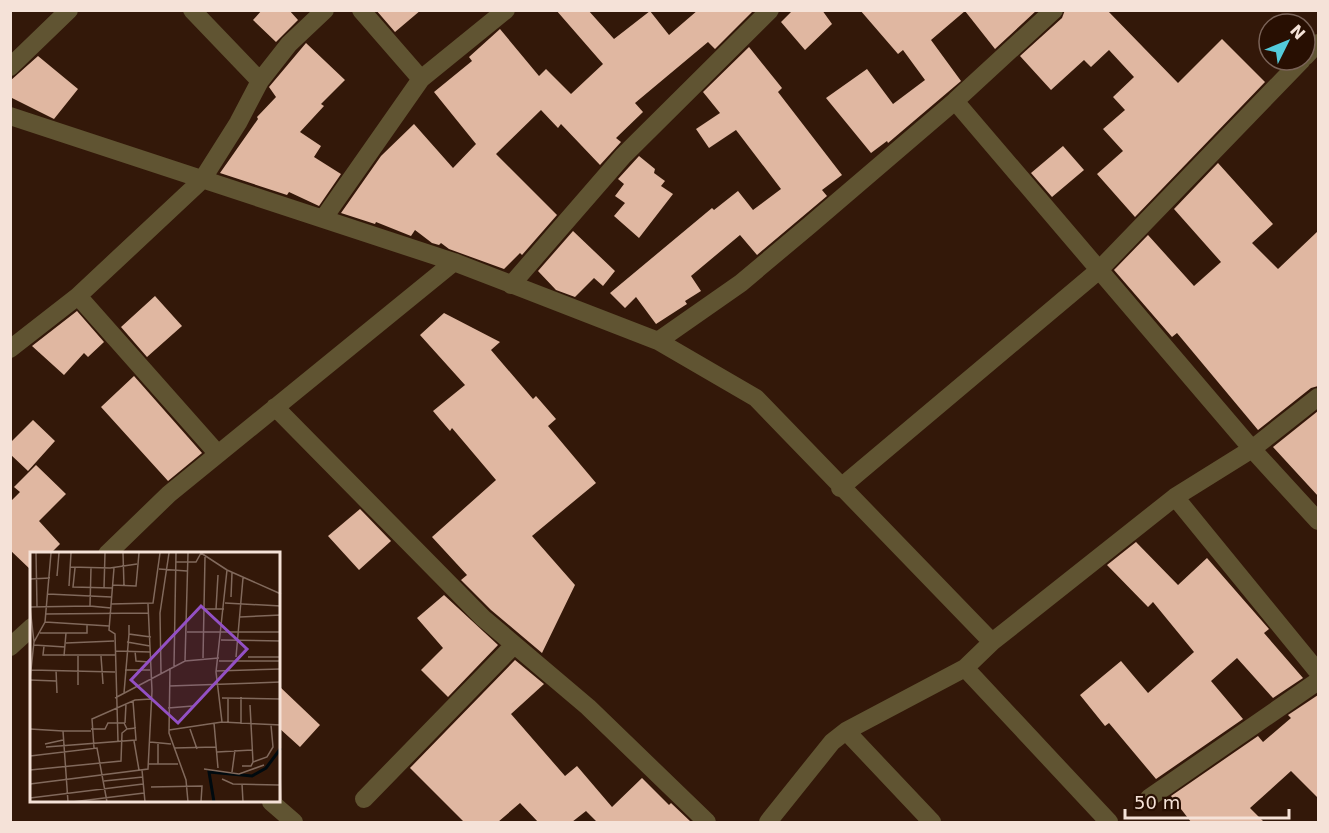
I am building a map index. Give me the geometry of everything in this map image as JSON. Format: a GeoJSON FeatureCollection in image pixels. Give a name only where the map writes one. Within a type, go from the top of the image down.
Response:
{"type":"FeatureCollection","features":[{"type":"Feature","properties":{"kind":"street"},"geometry":{"type":"LineString","coordinates":[[10,67],[69,10]]}},
{"type":"Feature","properties":{"kind":"street"},"geometry":{"type":"LineString","coordinates":[[192,10],[260,81]]}},
{"type":"Feature","properties":{"kind":"street"},"geometry":{"type":"LineString","coordinates":[[10,349],[78,296],[202,180],[238,123],[260,81],[289,44],[325,10]]}},
{"type":"Feature","properties":{"kind":"street"},"geometry":{"type":"LineString","coordinates":[[362,10],[421,79]]}},
{"type":"Feature","properties":{"kind":"street"},"geometry":{"type":"LineString","coordinates":[[322,219],[421,79],[506,10]]}},
{"type":"Feature","properties":{"kind":"street"},"geometry":{"type":"LineString","coordinates":[[511,285],[623,156],[770,10]]}},
{"type":"Feature","properties":{"kind":"street"},"geometry":{"type":"LineString","coordinates":[[658,341],[741,283],[955,101],[1054,10]]}},
{"type":"Feature","properties":{"kind":"street"},"geometry":{"type":"LineString","coordinates":[[840,488],[1098,271],[1292,72]]}},
{"type":"Feature","properties":{"kind":"street"},"geometry":{"type":"LineString","coordinates":[[955,101],[1098,271],[1252,449],[1318,521]]}},
{"type":"Feature","properties":{"kind":"street"},"geometry":{"type":"LineString","coordinates":[[10,116],[454,262],[658,341],[756,398],[840,488],[992,642]]}},
{"type":"Feature","properties":{"kind":"street"},"geometry":{"type":"LineString","coordinates":[[109,552],[169,494],[454,262]]}},
{"type":"Feature","properties":{"kind":"street"},"geometry":{"type":"LineString","coordinates":[[78,296],[218,454]]}},
{"type":"Feature","properties":{"kind":"street"},"geometry":{"type":"LineString","coordinates":[[768,822],[832,742],[846,730],[965,668],[992,642],[1175,497],[1252,449],[1318,398]]}},
{"type":"Feature","properties":{"kind":"street"},"geometry":{"type":"LineString","coordinates":[[275,407],[483,618],[588,708],[707,822]]}},
{"type":"Feature","properties":{"kind":"street"},"geometry":{"type":"LineString","coordinates":[[1175,497],[1318,672]]}},
{"type":"Feature","properties":{"kind":"street"},"geometry":{"type":"LineString","coordinates":[[364,799],[514,645]]}},
{"type":"Feature","properties":{"kind":"street"},"geometry":{"type":"LineString","coordinates":[[965,668],[1109,822]]}},
{"type":"Feature","properties":{"kind":"street"},"geometry":{"type":"LineString","coordinates":[[1149,798],[1318,681]]}},
{"type":"Feature","properties":{"kind":"street"},"geometry":{"type":"LineString","coordinates":[[846,730],[932,822]]}},
{"type":"Feature","properties":{"kind":"street"},"geometry":{"type":"LineString","coordinates":[[273,803],[294,822]]}},
{"type":"Feature","properties":{"kind":"building"},"geometry":{"type":"Polygon","coordinates":[[[262,10],[289,10],[298,20],[276,42],[253,20],[262,10]]]}},
{"type":"Feature","properties":{"kind":"building"},"geometry":{"type":"Polygon","coordinates":[[[376,10],[421,10],[395,32],[376,10]]]}},
{"type":"Feature","properties":{"kind":"building"},"geometry":{"type":"Polygon","coordinates":[[[556,10],[588,10],[614,39],[650,11],[669,35],[698,10],[754,10],[715,49],[708,42],[635,103],[643,112],[616,138],[621,142],[600,165],[561,124],[558,128],[541,110],[496,154],[557,215],[522,255],[520,253],[504,269],[449,249],[441,243],[439,245],[432,243],[415,230],[411,236],[376,222],[375,224],[341,213],[381,156],[414,124],[453,168],[476,144],[434,92],[472,61],[469,57],[500,29],[539,76],[546,69],[571,94],[603,64],[556,10]]]}},
{"type":"Feature","properties":{"kind":"building"},"geometry":{"type":"Polygon","coordinates":[[[793,10],[822,10],[832,24],[805,50],[781,22],[793,10]]]}},
{"type":"Feature","properties":{"kind":"building"},"geometry":{"type":"Polygon","coordinates":[[[860,10],[1037,10],[995,49],[965,11],[931,40],[961,81],[888,143],[887,141],[871,153],[826,98],[867,69],[893,104],[925,80],[903,50],[898,54],[860,10]]]}},
{"type":"Feature","properties":{"kind":"building"},"geometry":{"type":"Polygon","coordinates":[[[1065,10],[1107,10],[1178,83],[1222,39],[1265,82],[1135,217],[1097,174],[1123,151],[1103,129],[1125,110],[1113,97],[1134,77],[1109,50],[1091,67],[1084,60],[1051,90],[1020,56],[1062,18],[1065,10]]]}},
{"type":"Feature","properties":{"kind":"building"},"geometry":{"type":"Polygon","coordinates":[[[306,43],[345,80],[321,104],[324,106],[300,132],[321,146],[314,157],[341,174],[319,206],[289,192],[287,195],[220,173],[258,119],[257,117],[276,97],[269,87],[306,43]]]}},
{"type":"Feature","properties":{"kind":"building"},"geometry":{"type":"Polygon","coordinates":[[[749,47],[782,88],[778,92],[842,175],[822,190],[827,196],[757,255],[740,235],[691,276],[701,291],[685,301],[687,304],[656,324],[636,297],[625,308],[610,293],[712,208],[714,210],[738,191],[753,210],[781,189],[736,130],[709,148],[696,129],[720,113],[703,92],[749,47]]]}},
{"type":"Feature","properties":{"kind":"building"},"geometry":{"type":"Polygon","coordinates":[[[38,56],[78,89],[54,119],[10,97],[10,81],[38,56]]]}},
{"type":"Feature","properties":{"kind":"building"},"geometry":{"type":"Polygon","coordinates":[[[1063,146],[1084,170],[1052,197],[1031,173],[1063,146]]]}},
{"type":"Feature","properties":{"kind":"building"},"geometry":{"type":"Polygon","coordinates":[[[639,156],[655,169],[654,173],[665,181],[661,186],[673,194],[639,238],[614,216],[625,203],[615,196],[624,184],[618,179],[639,156]]]}},
{"type":"Feature","properties":{"kind":"building"},"geometry":{"type":"Polygon","coordinates":[[[1218,163],[1273,224],[1252,243],[1278,269],[1318,231],[1318,386],[1311,388],[1258,430],[1177,333],[1172,337],[1114,270],[1148,235],[1194,286],[1221,262],[1174,209],[1218,163]]]}},
{"type":"Feature","properties":{"kind":"building"},"geometry":{"type":"Polygon","coordinates":[[[573,231],[615,271],[603,286],[594,278],[575,297],[556,290],[538,271],[573,231]]]}},
{"type":"Feature","properties":{"kind":"building"},"geometry":{"type":"Polygon","coordinates":[[[155,296],[182,326],[147,357],[121,327],[155,296]]]}},
{"type":"Feature","properties":{"kind":"building"},"geometry":{"type":"Polygon","coordinates":[[[77,311],[104,342],[88,357],[84,353],[64,375],[32,346],[77,311]]]}},
{"type":"Feature","properties":{"kind":"building"},"geometry":{"type":"Polygon","coordinates":[[[444,313],[500,342],[491,350],[533,399],[536,396],[556,419],[548,426],[596,483],[532,536],[575,585],[542,653],[491,610],[461,580],[467,575],[432,537],[496,480],[452,428],[450,431],[433,411],[465,385],[420,335],[444,313]]]}},
{"type":"Feature","properties":{"kind":"building"},"geometry":{"type":"Polygon","coordinates":[[[134,376],[202,453],[168,481],[101,407],[134,376]]]}},
{"type":"Feature","properties":{"kind":"building"},"geometry":{"type":"Polygon","coordinates":[[[1318,411],[1318,496],[1273,447],[1318,411]]]}},
{"type":"Feature","properties":{"kind":"building"},"geometry":{"type":"Polygon","coordinates":[[[33,420],[55,441],[28,471],[10,454],[10,443],[33,420]]]}},
{"type":"Feature","properties":{"kind":"building"},"geometry":{"type":"Polygon","coordinates":[[[36,465],[66,494],[39,521],[60,544],[52,552],[30,552],[30,569],[10,550],[10,502],[20,492],[14,487],[36,465]]]}},
{"type":"Feature","properties":{"kind":"building"},"geometry":{"type":"Polygon","coordinates":[[[360,509],[391,541],[359,570],[328,536],[360,509]]]}},
{"type":"Feature","properties":{"kind":"building"},"geometry":{"type":"Polygon","coordinates":[[[1136,542],[1178,585],[1207,558],[1269,629],[1264,633],[1303,678],[1273,698],[1237,658],[1211,681],[1243,719],[1156,779],[1109,723],[1105,726],[1080,695],[1121,661],[1148,693],[1194,652],[1153,602],[1148,607],[1107,565],[1136,542]]]}},
{"type":"Feature","properties":{"kind":"building"},"geometry":{"type":"Polygon","coordinates":[[[444,595],[498,645],[448,697],[421,670],[443,648],[417,618],[444,595]]]}},
{"type":"Feature","properties":{"kind":"building"},"geometry":{"type":"Polygon","coordinates":[[[515,660],[544,684],[511,714],[565,776],[577,766],[612,807],[642,778],[669,805],[671,803],[691,822],[597,822],[586,811],[572,822],[538,822],[520,803],[498,822],[464,822],[410,768],[515,660]]]}},
{"type":"Feature","properties":{"kind":"building"},"geometry":{"type":"Polygon","coordinates":[[[280,687],[320,725],[300,747],[280,729],[280,687]]]}},
{"type":"Feature","properties":{"kind":"building"},"geometry":{"type":"Polygon","coordinates":[[[1318,695],[1318,798],[1291,771],[1250,808],[1264,822],[1191,822],[1171,796],[1258,736],[1263,742],[1291,718],[1288,715],[1318,695]]]}}]}
